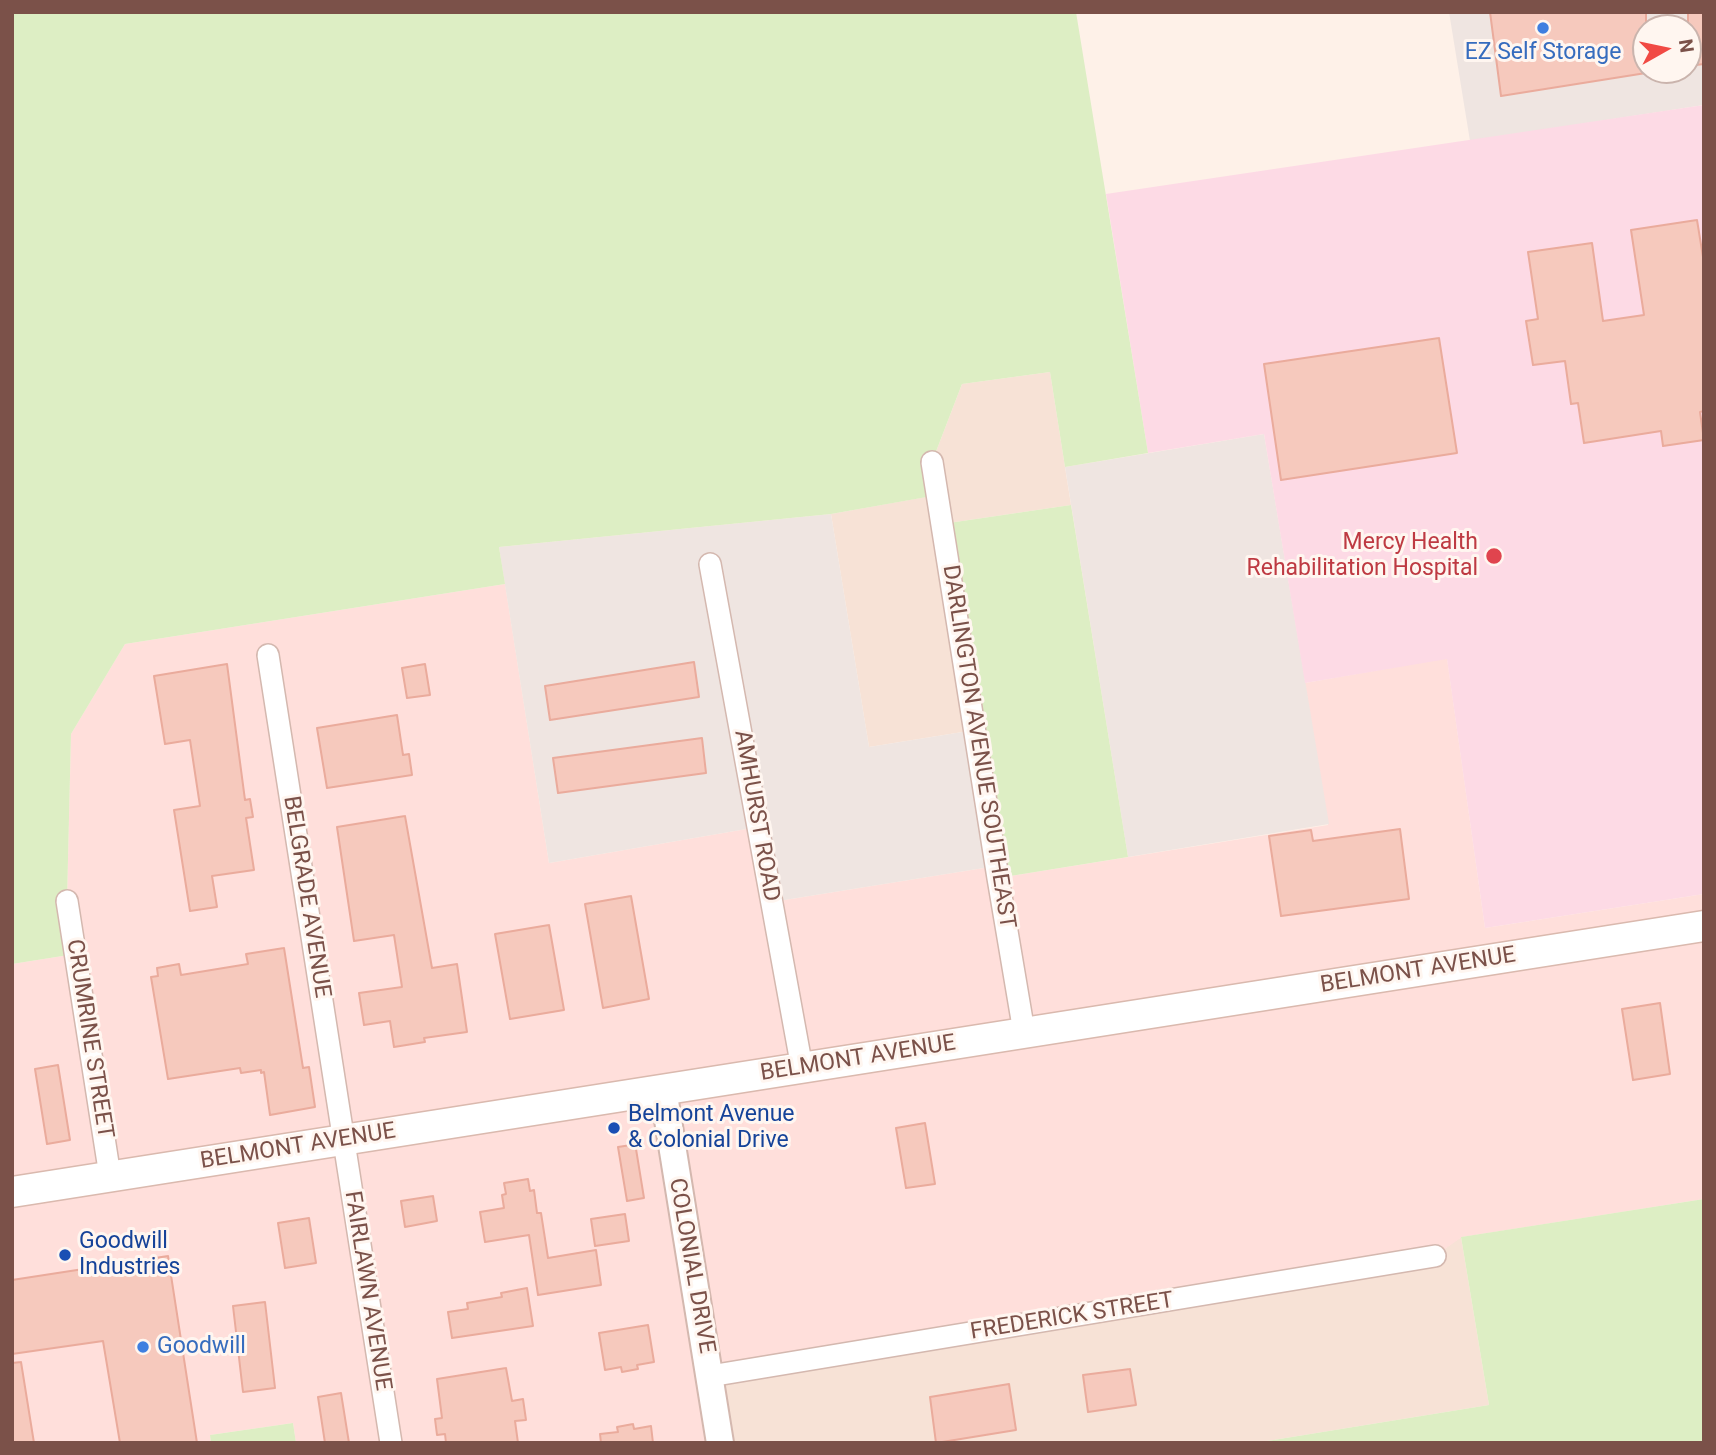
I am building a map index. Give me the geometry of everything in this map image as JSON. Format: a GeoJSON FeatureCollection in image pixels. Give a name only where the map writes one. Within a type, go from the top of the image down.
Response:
{"type":"FeatureCollection","features":[{"type":"Feature","properties":{"kind":"main road","name":"BELMONT AVENUE"},"geometry":{"type":"LineString","coordinates":[[12,1192],[1704,926]]}},
{"type":"Feature","properties":{"kind":"street","name":"DARLINGTON AVENUE SOUTHEAST"},"geometry":{"type":"LineString","coordinates":[[932,462],[1024,1032]]}},
{"type":"Feature","properties":{"kind":"street","name":"AMHURST ROAD"},"geometry":{"type":"LineString","coordinates":[[710,564],[802,1068]]}},
{"type":"Feature","properties":{"kind":"street","name":"BELGRADE AVENUE"},"geometry":{"type":"LineString","coordinates":[[268,655],[343,1140]]}},
{"type":"Feature","properties":{"kind":"street","name":"CRUMRINE STREET"},"geometry":{"type":"LineString","coordinates":[[67,901],[110,1176]]}},
{"type":"Feature","properties":{"kind":"street","name":"COLONIAL DRIVE"},"geometry":{"type":"LineString","coordinates":[[663,1089],[720,1443]]}},
{"type":"Feature","properties":{"kind":"street","name":"FAIRLAWN AVENUE"},"geometry":{"type":"LineString","coordinates":[[343,1140],[391,1443]]}},
{"type":"Feature","properties":{"kind":"street","name":"FREDERICK STREET"},"geometry":{"type":"LineString","coordinates":[[710,1376],[1434,1256]]}},
{"type":"Feature","properties":{"kind":"shaded area"},"geometry":{"type":"Polygon","coordinates":[[[1449,12],[1704,12],[1704,105],[1470,141],[1449,12]]]}},
{"type":"Feature","properties":{"kind":"shaded area","name":"Mercy Health Rehabilitation Hospital"},"geometry":{"type":"Polygon","coordinates":[[[1704,105],[1704,894],[1485,928],[1447,659],[1305,683],[1264,434],[1148,453],[1106,194],[1704,105]]]}},
{"type":"Feature","properties":{"kind":"shaded area"},"geometry":{"type":"Polygon","coordinates":[[[1050,372],[1071,505],[942,524],[975,730],[869,747],[831,514],[937,495],[932,462],[962,384],[1050,372]]]}},
{"type":"Feature","properties":{"kind":"shaded area"},"geometry":{"type":"Polygon","coordinates":[[[1264,434],[1329,824],[1128,857],[1065,467],[1264,434]]]}},
{"type":"Feature","properties":{"kind":"shaded area"},"geometry":{"type":"Polygon","coordinates":[[[831,514],[869,747],[975,730],[996,866],[772,902],[758,827],[549,863],[499,547],[831,514]]]}},
{"type":"Feature","properties":{"kind":"shaded area"},"geometry":{"type":"Polygon","coordinates":[[[505,584],[549,863],[758,827],[772,902],[996,866],[998,878],[1328,825],[1305,683],[1447,658],[1485,928],[1704,894],[1704,1199],[1462,1237],[1435,1256],[710,1376],[720,1443],[296,1443],[293,1423],[210,1435],[211,1443],[12,1443],[12,964],[75,954],[67,901],[71,734],[125,644],[505,584]]]}},
{"type":"Feature","properties":{"kind":"shaded area"},"geometry":{"type":"Polygon","coordinates":[[[1461,1237],[1489,1405],[1255,1443],[720,1443],[710,1376],[1434,1256],[1461,1237]]]}},
{"type":"Feature","properties":{"kind":"green space"},"geometry":{"type":"Polygon","coordinates":[[[12,12],[1076,12],[1148,453],[1065,467],[1050,372],[962,384],[932,462],[938,495],[831,514],[499,547],[505,584],[125,644],[71,734],[67,901],[75,954],[12,964],[12,12]]]}},
{"type":"Feature","properties":{"kind":"green space"},"geometry":{"type":"Polygon","coordinates":[[[1071,505],[1128,857],[998,878],[942,524],[1071,505]]]}},
{"type":"Feature","properties":{"kind":"green space"},"geometry":{"type":"Polygon","coordinates":[[[1704,1199],[1704,1443],[1255,1443],[1489,1405],[1461,1237],[1704,1199]]]}},
{"type":"Feature","properties":{"kind":"green space"},"geometry":{"type":"Polygon","coordinates":[[[293,1423],[296,1443],[211,1443],[210,1435],[293,1423]]]}},
{"type":"Feature","properties":{"kind":"building"},"geometry":{"type":"Polygon","coordinates":[[[1490,12],[1646,12],[1632,14],[1632,75],[1501,96],[1490,12]]]}},
{"type":"Feature","properties":{"kind":"building"},"geometry":{"type":"Polygon","coordinates":[[[1704,12],[1704,64],[1702,14],[1688,14],[1704,12]]]}},
{"type":"Feature","properties":{"kind":"building"},"geometry":{"type":"Polygon","coordinates":[[[1697,220],[1704,263],[1704,411],[1700,412],[1704,440],[1663,446],[1661,431],[1584,443],[1578,403],[1571,404],[1565,361],[1533,365],[1526,321],[1538,319],[1528,252],[1592,243],[1603,321],[1644,315],[1631,230],[1697,220]]]}},
{"type":"Feature","properties":{"kind":"building"},"geometry":{"type":"Polygon","coordinates":[[[1439,338],[1457,453],[1281,480],[1264,364],[1439,338]]]}},
{"type":"Feature","properties":{"kind":"building"},"geometry":{"type":"Polygon","coordinates":[[[694,662],[699,697],[550,720],[545,686],[694,662]]]}},
{"type":"Feature","properties":{"kind":"building"},"geometry":{"type":"Polygon","coordinates":[[[227,664],[245,800],[250,799],[253,817],[246,818],[254,870],[212,876],[217,907],[190,911],[174,810],[200,806],[190,740],[165,744],[154,676],[227,664]]]}},
{"type":"Feature","properties":{"kind":"building"},"geometry":{"type":"Polygon","coordinates":[[[425,664],[430,695],[407,698],[402,668],[425,664]]]}},
{"type":"Feature","properties":{"kind":"building"},"geometry":{"type":"Polygon","coordinates":[[[397,715],[403,755],[409,754],[412,775],[327,788],[317,728],[397,715]]]}},
{"type":"Feature","properties":{"kind":"building"},"geometry":{"type":"Polygon","coordinates":[[[702,738],[706,773],[558,793],[553,758],[702,738]]]}},
{"type":"Feature","properties":{"kind":"building"},"geometry":{"type":"Polygon","coordinates":[[[405,816],[432,968],[457,964],[467,1032],[424,1038],[425,1042],[394,1047],[390,1021],[364,1025],[359,993],[402,987],[394,935],[354,941],[337,827],[405,816]]]}},
{"type":"Feature","properties":{"kind":"building"},"geometry":{"type":"Polygon","coordinates":[[[1400,829],[1409,899],[1281,916],[1269,836],[1311,830],[1313,841],[1400,829]]]}},
{"type":"Feature","properties":{"kind":"building"},"geometry":{"type":"Polygon","coordinates":[[[631,896],[649,999],[603,1008],[585,904],[631,896]]]}},
{"type":"Feature","properties":{"kind":"building"},"geometry":{"type":"Polygon","coordinates":[[[549,925],[564,1010],[510,1019],[495,934],[549,925]]]}},
{"type":"Feature","properties":{"kind":"building"},"geometry":{"type":"Polygon","coordinates":[[[284,948],[303,1068],[309,1067],[315,1107],[270,1115],[264,1072],[261,1073],[261,1070],[241,1073],[240,1068],[168,1079],[151,977],[158,976],[157,968],[179,964],[181,975],[248,964],[246,954],[284,948]]]}},
{"type":"Feature","properties":{"kind":"building"},"geometry":{"type":"Polygon","coordinates":[[[1660,1003],[1670,1074],[1633,1080],[1622,1009],[1660,1003]]]}},
{"type":"Feature","properties":{"kind":"building"},"geometry":{"type":"Polygon","coordinates":[[[58,1065],[70,1140],[47,1144],[35,1069],[58,1065]]]}},
{"type":"Feature","properties":{"kind":"building"},"geometry":{"type":"Polygon","coordinates":[[[925,1123],[935,1184],[906,1188],[896,1128],[925,1123]]]}},
{"type":"Feature","properties":{"kind":"building"},"geometry":{"type":"Polygon","coordinates":[[[631,1145],[636,1149],[644,1198],[627,1201],[618,1147],[631,1145]]]}},
{"type":"Feature","properties":{"kind":"building"},"geometry":{"type":"Polygon","coordinates":[[[528,1179],[530,1191],[534,1190],[537,1213],[541,1213],[548,1258],[596,1250],[601,1285],[538,1295],[529,1235],[485,1242],[480,1212],[504,1208],[504,1183],[528,1179]]]}},
{"type":"Feature","properties":{"kind":"building"},"geometry":{"type":"Polygon","coordinates":[[[433,1196],[437,1221],[405,1227],[401,1201],[433,1196]]]}},
{"type":"Feature","properties":{"kind":"building"},"geometry":{"type":"Polygon","coordinates":[[[625,1214],[629,1241],[595,1246],[591,1219],[625,1214]]]}},
{"type":"Feature","properties":{"kind":"building"},"geometry":{"type":"Polygon","coordinates":[[[309,1218],[316,1263],[285,1268],[278,1223],[309,1218]]]}},
{"type":"Feature","properties":{"kind":"building","name":"Goodwill"},"geometry":{"type":"Polygon","coordinates":[[[168,1256],[197,1443],[120,1443],[103,1341],[12,1354],[12,1280],[168,1256]]]}},
{"type":"Feature","properties":{"kind":"building"},"geometry":{"type":"Polygon","coordinates":[[[527,1288],[533,1326],[452,1338],[448,1312],[468,1309],[467,1303],[502,1297],[501,1293],[527,1288]]]}},
{"type":"Feature","properties":{"kind":"building"},"geometry":{"type":"Polygon","coordinates":[[[265,1302],[275,1388],[243,1392],[233,1306],[265,1302]]]}},
{"type":"Feature","properties":{"kind":"building"},"geometry":{"type":"Polygon","coordinates":[[[648,1325],[654,1362],[637,1365],[638,1369],[622,1372],[621,1367],[605,1370],[599,1333],[648,1325]]]}},
{"type":"Feature","properties":{"kind":"building"},"geometry":{"type":"Polygon","coordinates":[[[21,1362],[34,1443],[12,1443],[12,1363],[21,1362]]]}},
{"type":"Feature","properties":{"kind":"building"},"geometry":{"type":"Polygon","coordinates":[[[506,1368],[512,1401],[523,1399],[526,1420],[515,1421],[518,1443],[446,1443],[445,1434],[437,1435],[435,1419],[442,1418],[437,1379],[506,1368]]]}},
{"type":"Feature","properties":{"kind":"building"},"geometry":{"type":"Polygon","coordinates":[[[1130,1369],[1136,1405],[1088,1412],[1083,1375],[1130,1369]]]}},
{"type":"Feature","properties":{"kind":"building"},"geometry":{"type":"Polygon","coordinates":[[[1009,1384],[1016,1430],[936,1443],[930,1397],[1009,1384]]]}},
{"type":"Feature","properties":{"kind":"building"},"geometry":{"type":"Polygon","coordinates":[[[341,1393],[349,1443],[325,1443],[318,1397],[341,1393]]]}},
{"type":"Feature","properties":{"kind":"building"},"geometry":{"type":"Polygon","coordinates":[[[633,1424],[634,1429],[651,1426],[653,1443],[601,1443],[600,1434],[618,1432],[617,1427],[633,1424]]]}},
{"type":"Feature","properties":{"kind":"place","name":"EZ Self Storage"},"geometry":{"type":"Point","coordinates":[1543,28]}},
{"type":"Feature","properties":{"kind":"place","name":"Mercy Health Rehabilitation Hospital"},"geometry":{"type":"Point","coordinates":[1494,556]}},
{"type":"Feature","properties":{"kind":"place","name":"Belmont Avenue & Colonial Drive"},"geometry":{"type":"Point","coordinates":[614,1128]}},
{"type":"Feature","properties":{"kind":"place","name":"Goodwill Industries"},"geometry":{"type":"Point","coordinates":[65,1255]}},
{"type":"Feature","properties":{"kind":"place","name":"Goodwill"},"geometry":{"type":"Point","coordinates":[143,1347]}}]}
